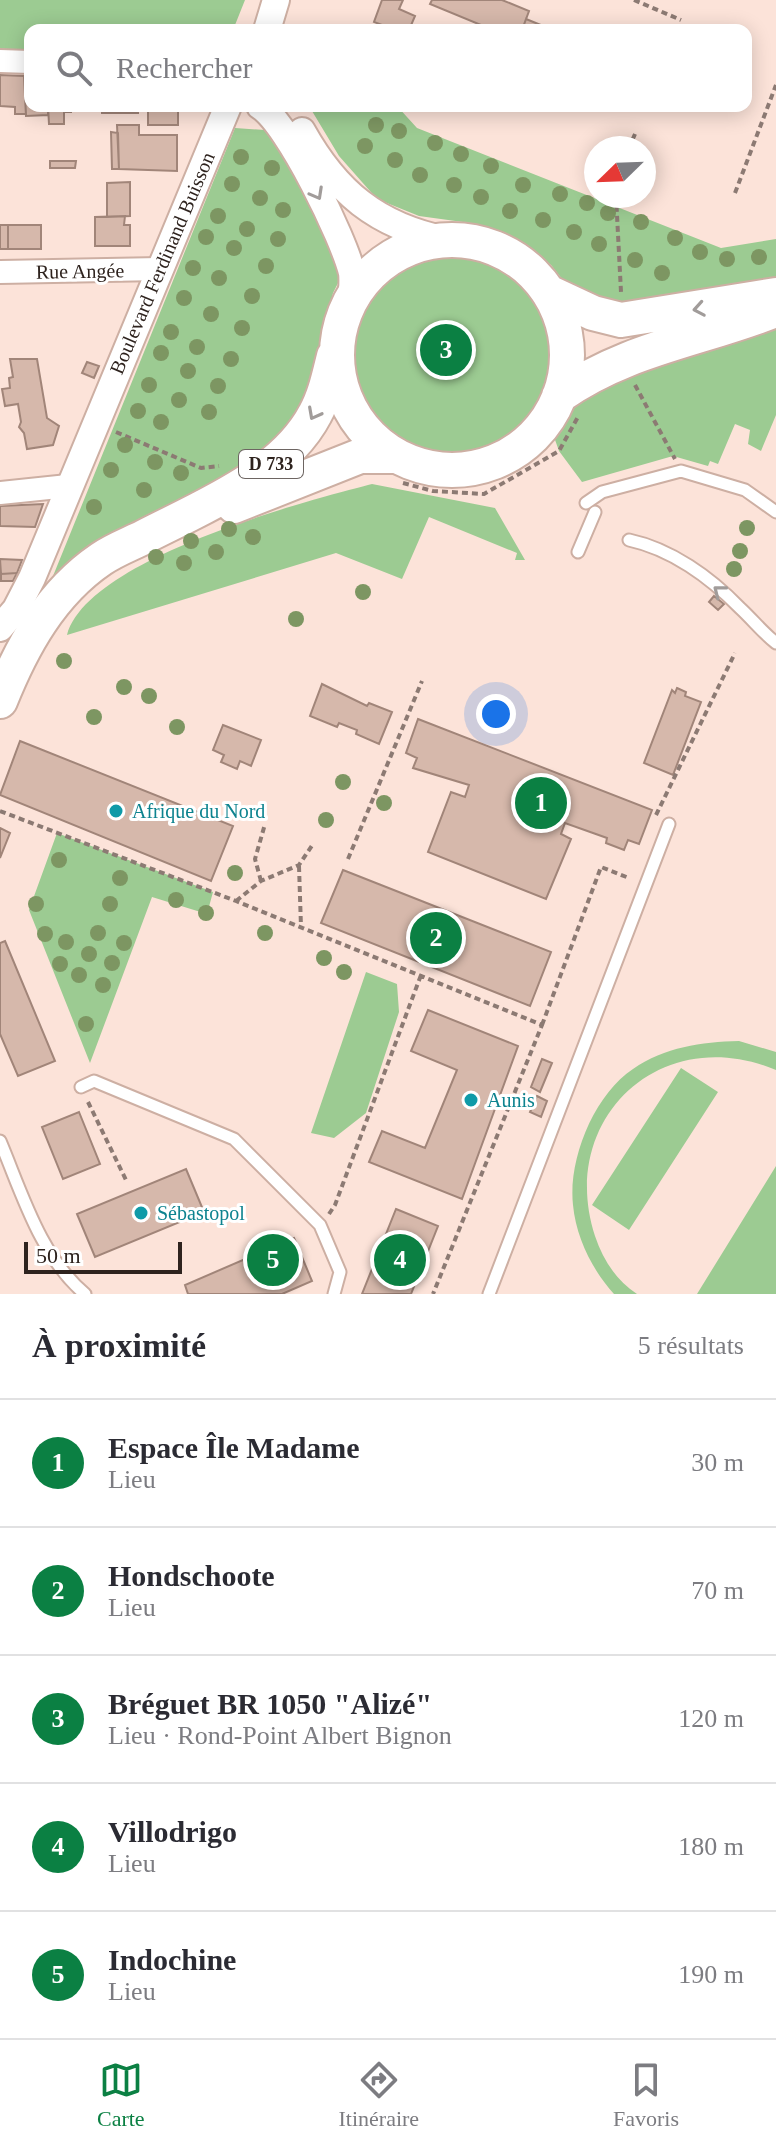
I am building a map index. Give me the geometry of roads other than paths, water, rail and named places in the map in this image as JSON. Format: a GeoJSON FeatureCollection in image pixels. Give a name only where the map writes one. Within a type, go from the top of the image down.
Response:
{"type":"FeatureCollection","features":[{"type":"Feature","properties":{"kind":"main road"},"geometry":{"type":"LineString","coordinates":[[446,240],[475,243],[503,252],[521,263],[548,292],[561,320],[567,351],[559,396],[535,435],[513,453],[488,465],[461,470],[434,469],[396,456],[372,438],[346,401],[338,371],[337,341],[352,297],[376,268],[397,254],[421,244],[446,240]]}},
{"type":"Feature","properties":{"kind":"main road"},"geometry":{"type":"LineString","coordinates":[[548,292],[593,313],[621,320],[776,295]]}},
{"type":"Feature","properties":{"kind":"main road"},"geometry":{"type":"LineString","coordinates":[[559,396],[588,376],[622,359],[719,332],[776,310]]}},
{"type":"Feature","properties":{"kind":"main road","name":"D 733"},"geometry":{"type":"LineString","coordinates":[[0,701],[18,656],[65,590],[101,558],[244,482],[298,441],[325,392],[337,341]]}},
{"type":"Feature","properties":{"kind":"main road","name":"D 733"},"geometry":{"type":"LineString","coordinates":[[146,536],[252,499],[360,456],[396,456]]}},
{"type":"Feature","properties":{"kind":"street"},"geometry":{"type":"LineString","coordinates":[[269,24],[276,0]]}},
{"type":"Feature","properties":{"kind":"street"},"geometry":{"type":"LineString","coordinates":[[0,61],[24,62]]}},
{"type":"Feature","properties":{"kind":"street","name":"Boulevard Ferdinand Buisson"},"geometry":{"type":"LineString","coordinates":[[0,628],[16,609],[32,578],[225,112]]}},
{"type":"Feature","properties":{"kind":"street"},"geometry":{"type":"LineString","coordinates":[[270,112],[335,225],[352,274],[352,297]]}},
{"type":"Feature","properties":{"kind":"street"},"geometry":{"type":"LineString","coordinates":[[291,112],[312,149],[337,182],[369,212],[412,233],[446,240]]}},
{"type":"Feature","properties":{"kind":"street","name":"Rue Angée"},"geometry":{"type":"LineString","coordinates":[[0,272],[160,269]]}},
{"type":"Feature","properties":{"kind":"street"},"geometry":{"type":"LineString","coordinates":[[0,493],[68,486]]}},
{"type":"Feature","properties":{"kind":"lane"},"geometry":{"type":"LineString","coordinates":[[578,552],[590,508],[602,492],[681,471],[745,490],[776,512]]}},
{"type":"Feature","properties":{"kind":"lane"},"geometry":{"type":"LineString","coordinates":[[629,540],[668,551],[741,608],[755,627],[776,643]]}},
{"type":"Feature","properties":{"kind":"lane"},"geometry":{"type":"LineString","coordinates":[[489,1294],[669,824]]}},
{"type":"Feature","properties":{"kind":"lane"},"geometry":{"type":"LineString","coordinates":[[81,1087],[94,1081],[234,1139],[320,1225],[340,1272],[334,1294]]}},
{"type":"Feature","properties":{"kind":"lane"},"geometry":{"type":"LineString","coordinates":[[0,1141],[33,1221],[59,1266],[85,1294]]}},
{"type":"Feature","properties":{"kind":"place","name":"Bréguet BR 1050 \"Alizé\""},"geometry":{"type":"Point","coordinates":[446,350]}},
{"type":"Feature","properties":{"kind":"place","name":"Espace Île Madame"},"geometry":{"type":"Point","coordinates":[541,803]}},
{"type":"Feature","properties":{"kind":"place","name":"Afrique du Nord"},"geometry":{"type":"Point","coordinates":[116,811]}},
{"type":"Feature","properties":{"kind":"place","name":"Hondschoote"},"geometry":{"type":"Point","coordinates":[436,938]}},
{"type":"Feature","properties":{"kind":"place","name":"Aunis"},"geometry":{"type":"Point","coordinates":[471,1100]}},
{"type":"Feature","properties":{"kind":"place","name":"Sébastopol"},"geometry":{"type":"Point","coordinates":[141,1213]}},
{"type":"Feature","properties":{"kind":"place","name":"Indochine"},"geometry":{"type":"Point","coordinates":[273,1260]}},
{"type":"Feature","properties":{"kind":"place","name":"Villodrigo"},"geometry":{"type":"Point","coordinates":[400,1260]}}]}
